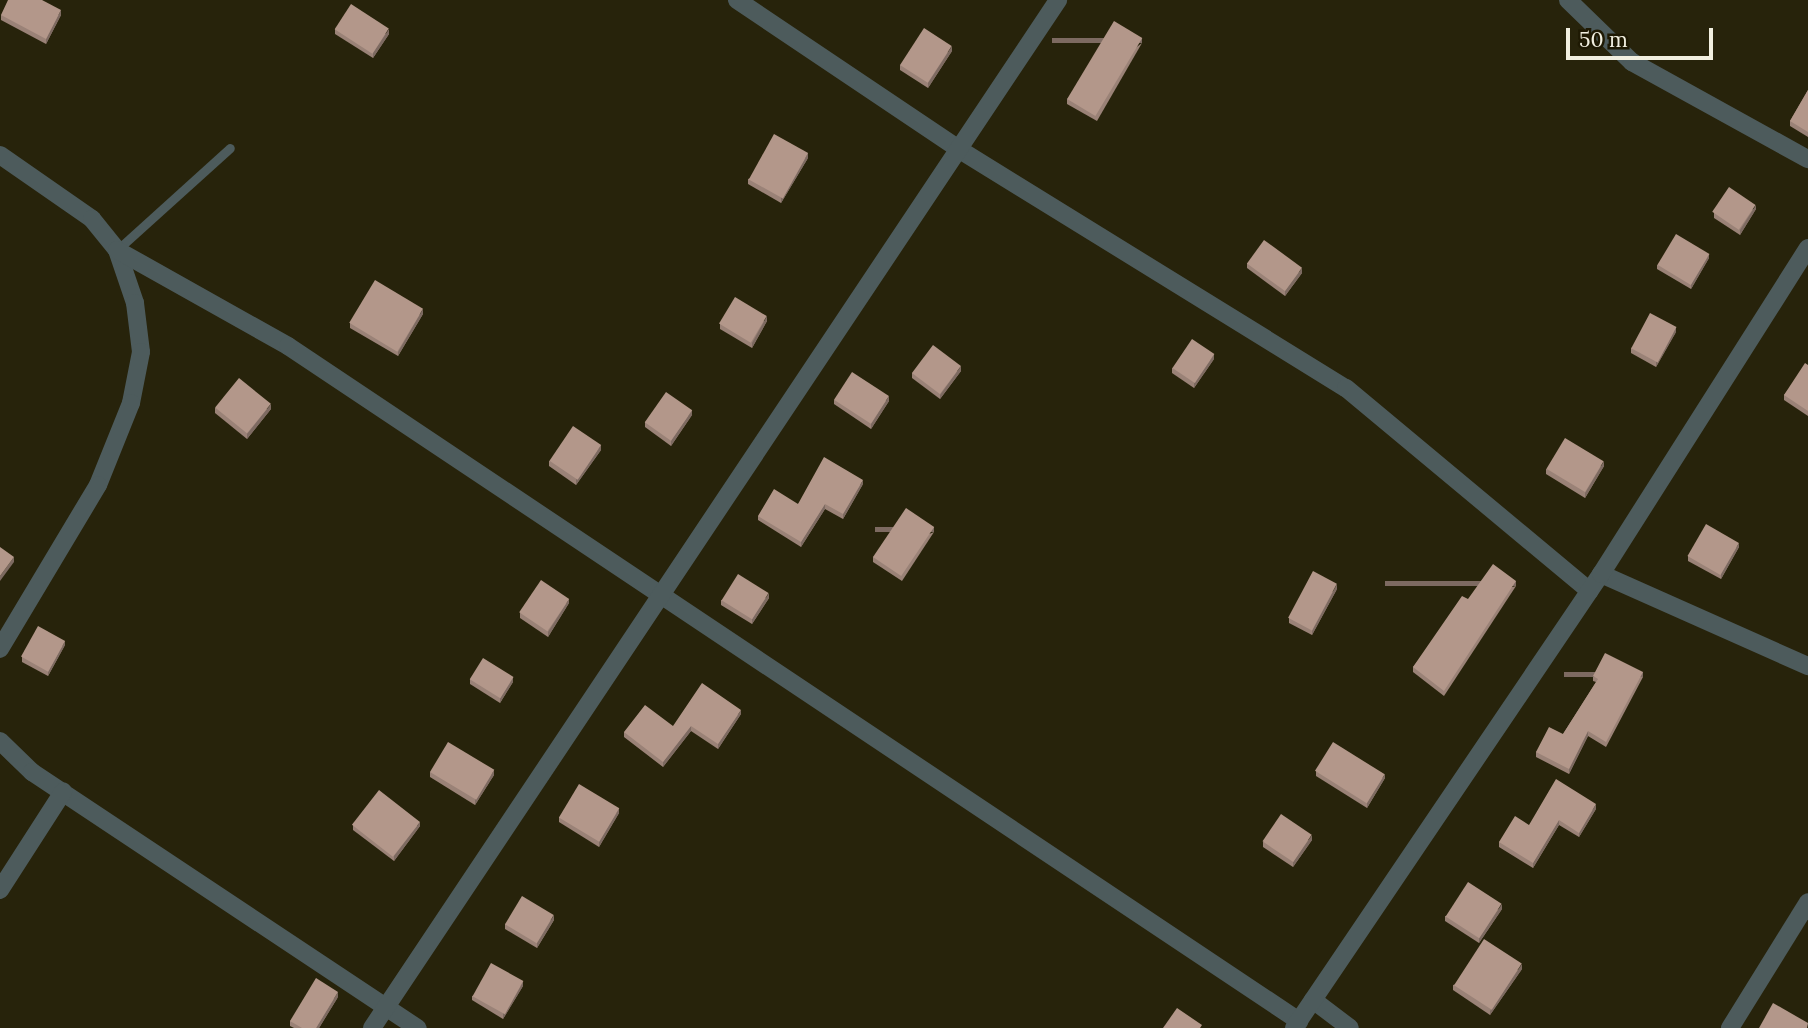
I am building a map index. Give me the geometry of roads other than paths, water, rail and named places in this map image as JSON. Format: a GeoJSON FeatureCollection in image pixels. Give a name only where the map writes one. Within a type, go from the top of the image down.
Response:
{"type":"FeatureCollection","features":[{"type":"Feature","properties":{"kind":"street"},"geometry":{"type":"LineString","coordinates":[[737,0],[960,150],[1346,387],[1590,591]]}},
{"type":"Feature","properties":{"kind":"street"},"geometry":{"type":"LineString","coordinates":[[372,1028],[1058,0]]}},
{"type":"Feature","properties":{"kind":"street"},"geometry":{"type":"LineString","coordinates":[[1568,0],[1632,62],[1808,159]]}},
{"type":"Feature","properties":{"kind":"street"},"geometry":{"type":"LineString","coordinates":[[0,155],[92,219],[117,250],[135,303],[141,352],[131,403],[97,485],[0,649]]}},
{"type":"Feature","properties":{"kind":"street"},"geometry":{"type":"LineString","coordinates":[[117,250],[288,346],[1296,1025],[1590,591],[1808,248]]}},
{"type":"Feature","properties":{"kind":"street"},"geometry":{"type":"LineString","coordinates":[[1601,574],[1808,666]]}},
{"type":"Feature","properties":{"kind":"street"},"geometry":{"type":"LineString","coordinates":[[0,741],[63,792],[418,1028]]}},
{"type":"Feature","properties":{"kind":"street"},"geometry":{"type":"LineString","coordinates":[[0,890],[63,792]]}},
{"type":"Feature","properties":{"kind":"street"},"geometry":{"type":"LineString","coordinates":[[1730,1028],[1808,902]]}},
{"type":"Feature","properties":{"kind":"street"},"geometry":{"type":"LineString","coordinates":[[1313,1000],[1350,1028]]}},
{"type":"Feature","properties":{"kind":"lane"},"geometry":{"type":"LineString","coordinates":[[117,250],[230,148]]}}]}
